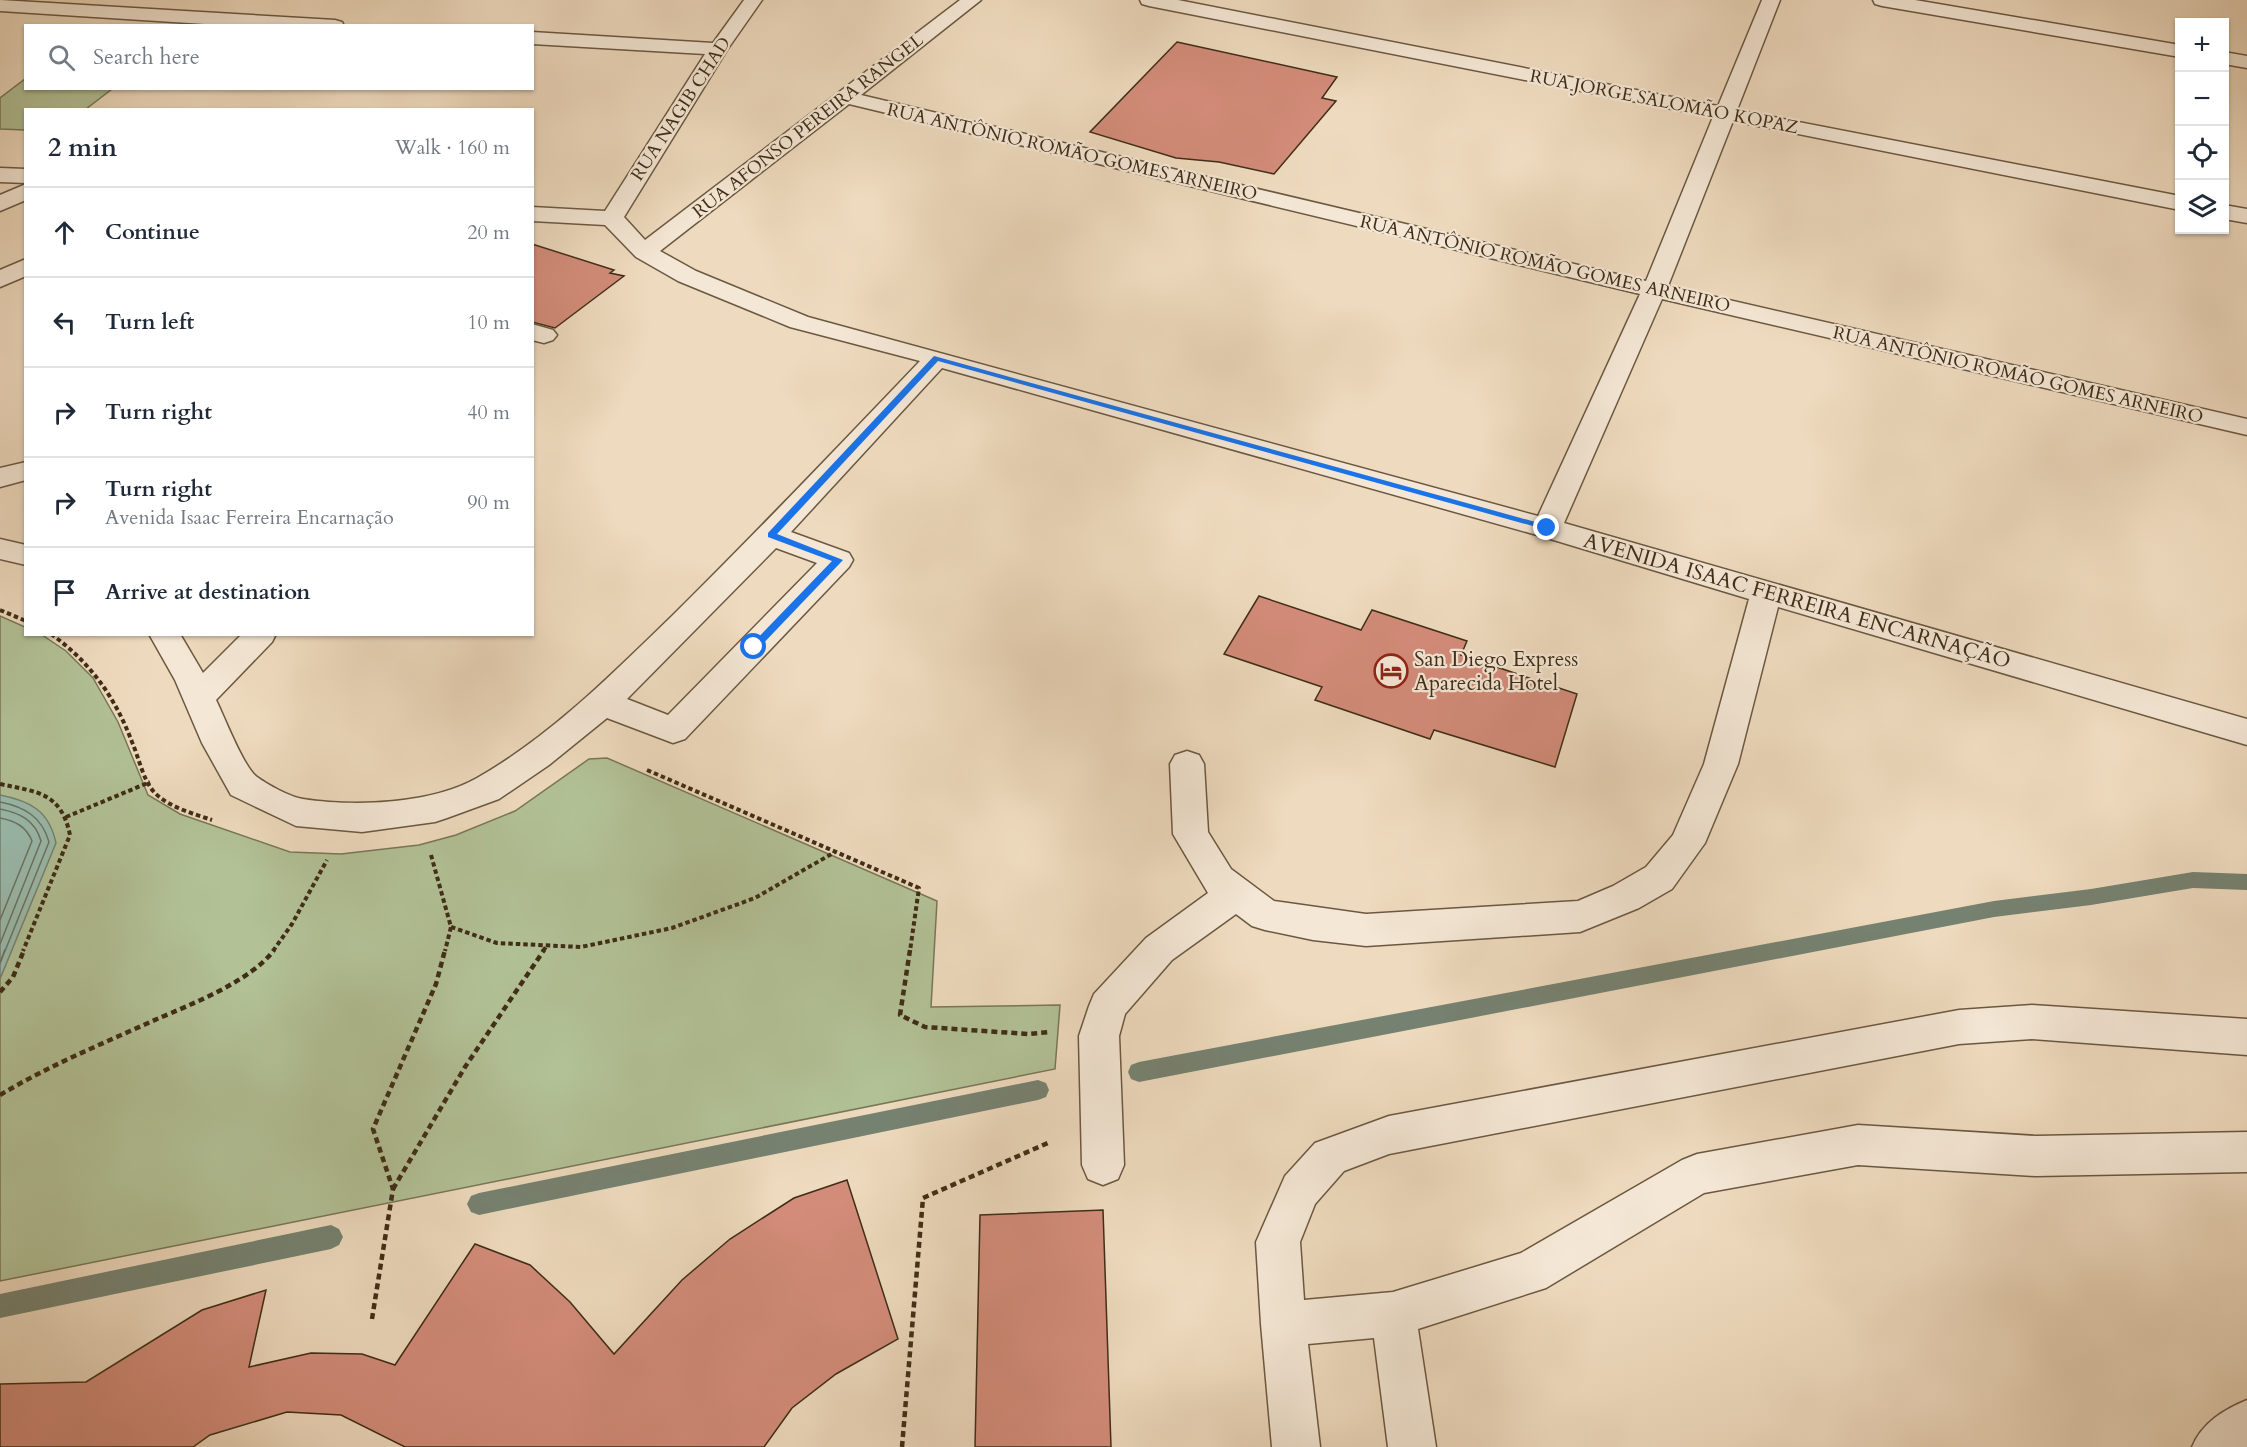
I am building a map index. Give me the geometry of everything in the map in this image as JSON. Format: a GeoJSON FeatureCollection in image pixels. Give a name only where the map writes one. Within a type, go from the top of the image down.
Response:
{"type":"FeatureCollection","features":[{"type":"Feature","properties":{"kind":"street","name":"RUA NAGIB CHAD"},"geometry":{"type":"LineString","coordinates":[[612,219],[718,49],[753,0]]}},
{"type":"Feature","properties":{"kind":"street","name":"RUA AFONSO PEREIRA RANGEL"},"geometry":{"type":"LineString","coordinates":[[644,252],[972,0]]}},
{"type":"Feature","properties":{"kind":"street","name":"RUA JORGE SALOMÃO KOPAZ"},"geometry":{"type":"LineString","coordinates":[[1149,0],[2175,202]]}},
{"type":"Feature","properties":{"kind":"street"},"geometry":{"type":"LineString","coordinates":[[1547,528],[1654,291],[1771,0]]}},
{"type":"Feature","properties":{"kind":"street"},"geometry":{"type":"LineString","coordinates":[[1882,0],[2175,50]]}},
{"type":"Feature","properties":{"kind":"street"},"geometry":{"type":"LineString","coordinates":[[0,4],[305,24]]}},
{"type":"Feature","properties":{"kind":"street"},"geometry":{"type":"LineString","coordinates":[[534,38],[718,49]]}},
{"type":"Feature","properties":{"kind":"street"},"geometry":{"type":"LineString","coordinates":[[2229,59],[2247,62]]}},
{"type":"Feature","properties":{"kind":"street","name":"RUA ANTÔNIO ROMÃO GOMES ARNEIRO"},"geometry":{"type":"LineString","coordinates":[[844,98],[1654,291],[2247,427]]}},
{"type":"Feature","properties":{"kind":"street"},"geometry":{"type":"LineString","coordinates":[[0,175],[24,176]]}},
{"type":"Feature","properties":{"kind":"street"},"geometry":{"type":"LineString","coordinates":[[0,204],[24,192]]}},
{"type":"Feature","properties":{"kind":"street"},"geometry":{"type":"LineString","coordinates":[[2229,213],[2247,216]]}},
{"type":"Feature","properties":{"kind":"street"},"geometry":{"type":"LineString","coordinates":[[534,214],[612,219]]}},
{"type":"Feature","properties":{"kind":"street","name":"AVENIDA ISAAC FERREIRA ENCARNAÇÃO"},"geometry":{"type":"LineString","coordinates":[[612,219],[644,252],[687,276],[799,322],[937,358],[1547,528],[2247,732]]}},
{"type":"Feature","properties":{"kind":"street"},"geometry":{"type":"LineString","coordinates":[[0,280],[24,267]]}},
{"type":"Feature","properties":{"kind":"street"},"geometry":{"type":"LineString","coordinates":[[165,636],[243,786],[296,812],[362,818],[435,808],[487,789],[537,756],[603,703],[771,535],[937,358]]}},
{"type":"Feature","properties":{"kind":"street"},"geometry":{"type":"LineString","coordinates":[[0,478],[24,471]]}},
{"type":"Feature","properties":{"kind":"street"},"geometry":{"type":"LineString","coordinates":[[603,703],[673,730],[838,560],[771,535]]}},
{"type":"Feature","properties":{"kind":"street"},"geometry":{"type":"LineString","coordinates":[[0,549],[24,555]]}},
{"type":"Feature","properties":{"kind":"street"},"geometry":{"type":"LineString","coordinates":[[1187,764],[1191,834],[1218,880],[1265,915],[1313,924],[1366,930],[1580,916],[1626,897],[1659,878],[1687,843],[1721,764],[1766,593]]}},
{"type":"Feature","properties":{"kind":"street"},"geometry":{"type":"LineString","coordinates":[[199,698],[259,636]]}},
{"type":"Feature","properties":{"kind":"street"},"geometry":{"type":"LineString","coordinates":[[1103,1165],[1099,1036],[1108,1006],[1159,949],[1236,893]]}},
{"type":"Feature","properties":{"kind":"street"},"geometry":{"type":"LineString","coordinates":[[1296,1447],[1283,1324],[1278,1242],[1300,1190],[1330,1157],[1389,1136],[1959,1027],[2032,1022],[2247,1037]]}},
{"type":"Feature","properties":{"kind":"street"},"geometry":{"type":"LineString","coordinates":[[1283,1324],[1393,1314],[1530,1272],[1697,1174],[1858,1144],[2036,1156],[2247,1152]]}},
{"type":"Feature","properties":{"kind":"street"},"geometry":{"type":"LineString","coordinates":[[1393,1314],[1412,1447]]}},
{"type":"Feature","properties":{"kind":"street"},"geometry":{"type":"LineString","coordinates":[[2216,1447],[2247,1423]]}},
{"type":"Feature","properties":{"kind":"path"},"geometry":{"type":"LineString","coordinates":[[0,610],[24,620]]}},
{"type":"Feature","properties":{"kind":"path"},"geometry":{"type":"LineString","coordinates":[[54,636],[72,649],[98,675],[123,717],[153,792],[188,812],[220,823]]}},
{"type":"Feature","properties":{"kind":"path"},"geometry":{"type":"LineString","coordinates":[[642,768],[919,888],[900,1015],[926,1027],[1028,1034],[1102,1027]]}},
{"type":"Feature","properties":{"kind":"path"},"geometry":{"type":"LineString","coordinates":[[66,817],[150,782]]}},
{"type":"Feature","properties":{"kind":"path"},"geometry":{"type":"LineString","coordinates":[[0,784],[45,794],[66,817],[70,836],[13,977],[0,992]]}},
{"type":"Feature","properties":{"kind":"path"},"geometry":{"type":"LineString","coordinates":[[393,1189],[373,1129],[436,984],[451,927],[429,848]]}},
{"type":"Feature","properties":{"kind":"path"},"geometry":{"type":"LineString","coordinates":[[451,927],[497,943],[581,947],[672,928],[755,898],[836,852]]}},
{"type":"Feature","properties":{"kind":"path"},"geometry":{"type":"LineString","coordinates":[[0,1095],[33,1076],[222,990],[268,958],[292,924],[328,858]]}},
{"type":"Feature","properties":{"kind":"path"},"geometry":{"type":"LineString","coordinates":[[372,1319],[393,1189],[465,1067],[546,947]]}},
{"type":"Feature","properties":{"kind":"path"},"geometry":{"type":"LineString","coordinates":[[902,1447],[923,1198],[1103,1119]]}},
{"type":"Feature","properties":{"kind":"shaded area"},"geometry":{"type":"Polygon","coordinates":[[[24,80],[24,90],[111,90],[87,108],[24,108],[24,130],[0,129],[0,98],[24,80]]]}},
{"type":"Feature","properties":{"kind":"shaded area"},"geometry":{"type":"Polygon","coordinates":[[[0,616],[24,627],[24,636],[44,636],[66,651],[93,678],[118,722],[148,795],[180,814],[290,852],[341,854],[419,845],[456,835],[515,811],[589,759],[607,758],[937,901],[931,1007],[1060,1005],[1055,1069],[0,1281],[0,616]]]}},
{"type":"Feature","properties":{"kind":"water"},"geometry":{"type":"Polygon","coordinates":[[[0,795],[29,804],[37,809],[49,823],[56,843],[0,979],[0,795]]]}},
{"type":"Feature","properties":{"kind":"building"},"geometry":{"type":"Polygon","coordinates":[[[1177,42],[1337,77],[1322,98],[1336,101],[1274,174],[1219,162],[1176,158],[1090,132],[1177,42]]]}},
{"type":"Feature","properties":{"kind":"building"},"geometry":{"type":"Polygon","coordinates":[[[534,245],[614,270],[610,273],[624,276],[555,328],[534,323],[534,245]]]}},
{"type":"Feature","properties":{"kind":"building","name":"San Diego Express Aparecida Hotel"},"geometry":{"type":"Polygon","coordinates":[[[1259,596],[1361,630],[1372,610],[1467,641],[1461,655],[1577,694],[1555,767],[1434,730],[1430,739],[1315,700],[1322,687],[1224,654],[1259,596]]]}},
{"type":"Feature","properties":{"kind":"building"},"geometry":{"type":"Polygon","coordinates":[[[847,1180],[898,1339],[836,1374],[792,1408],[764,1447],[405,1447],[341,1415],[287,1412],[210,1435],[193,1447],[0,1447],[0,1384],[86,1382],[202,1310],[266,1290],[249,1367],[311,1353],[362,1354],[395,1365],[475,1244],[530,1265],[570,1302],[614,1354],[682,1280],[730,1239],[794,1198],[847,1180]]]}},
{"type":"Feature","properties":{"kind":"building"},"geometry":{"type":"Polygon","coordinates":[[[1103,1210],[1111,1447],[975,1447],[980,1215],[1103,1210]]]}},
{"type":"Feature","properties":{"kind":"waterway"},"geometry":{"type":"LineString","coordinates":[[1139,1072],[1994,909],[2091,897],[2193,880],[2247,882]]}},
{"type":"Feature","properties":{"kind":"waterway"},"geometry":{"type":"LineString","coordinates":[[479,1204],[1038,1090]]}},
{"type":"Feature","properties":{"kind":"waterway"},"geometry":{"type":"LineString","coordinates":[[0,1306],[331,1237]]}},
{"type":"Feature","properties":{"kind":"place","name":"San Diego Express Aparecida Hotel"},"geometry":{"type":"Point","coordinates":[1391,671]}},
{"type":"Feature","properties":{"kind":"route"},"geometry":{"type":"LineString","coordinates":[[754,647],[838,560],[771,535],[937,358],[1547,528]]}}]}
